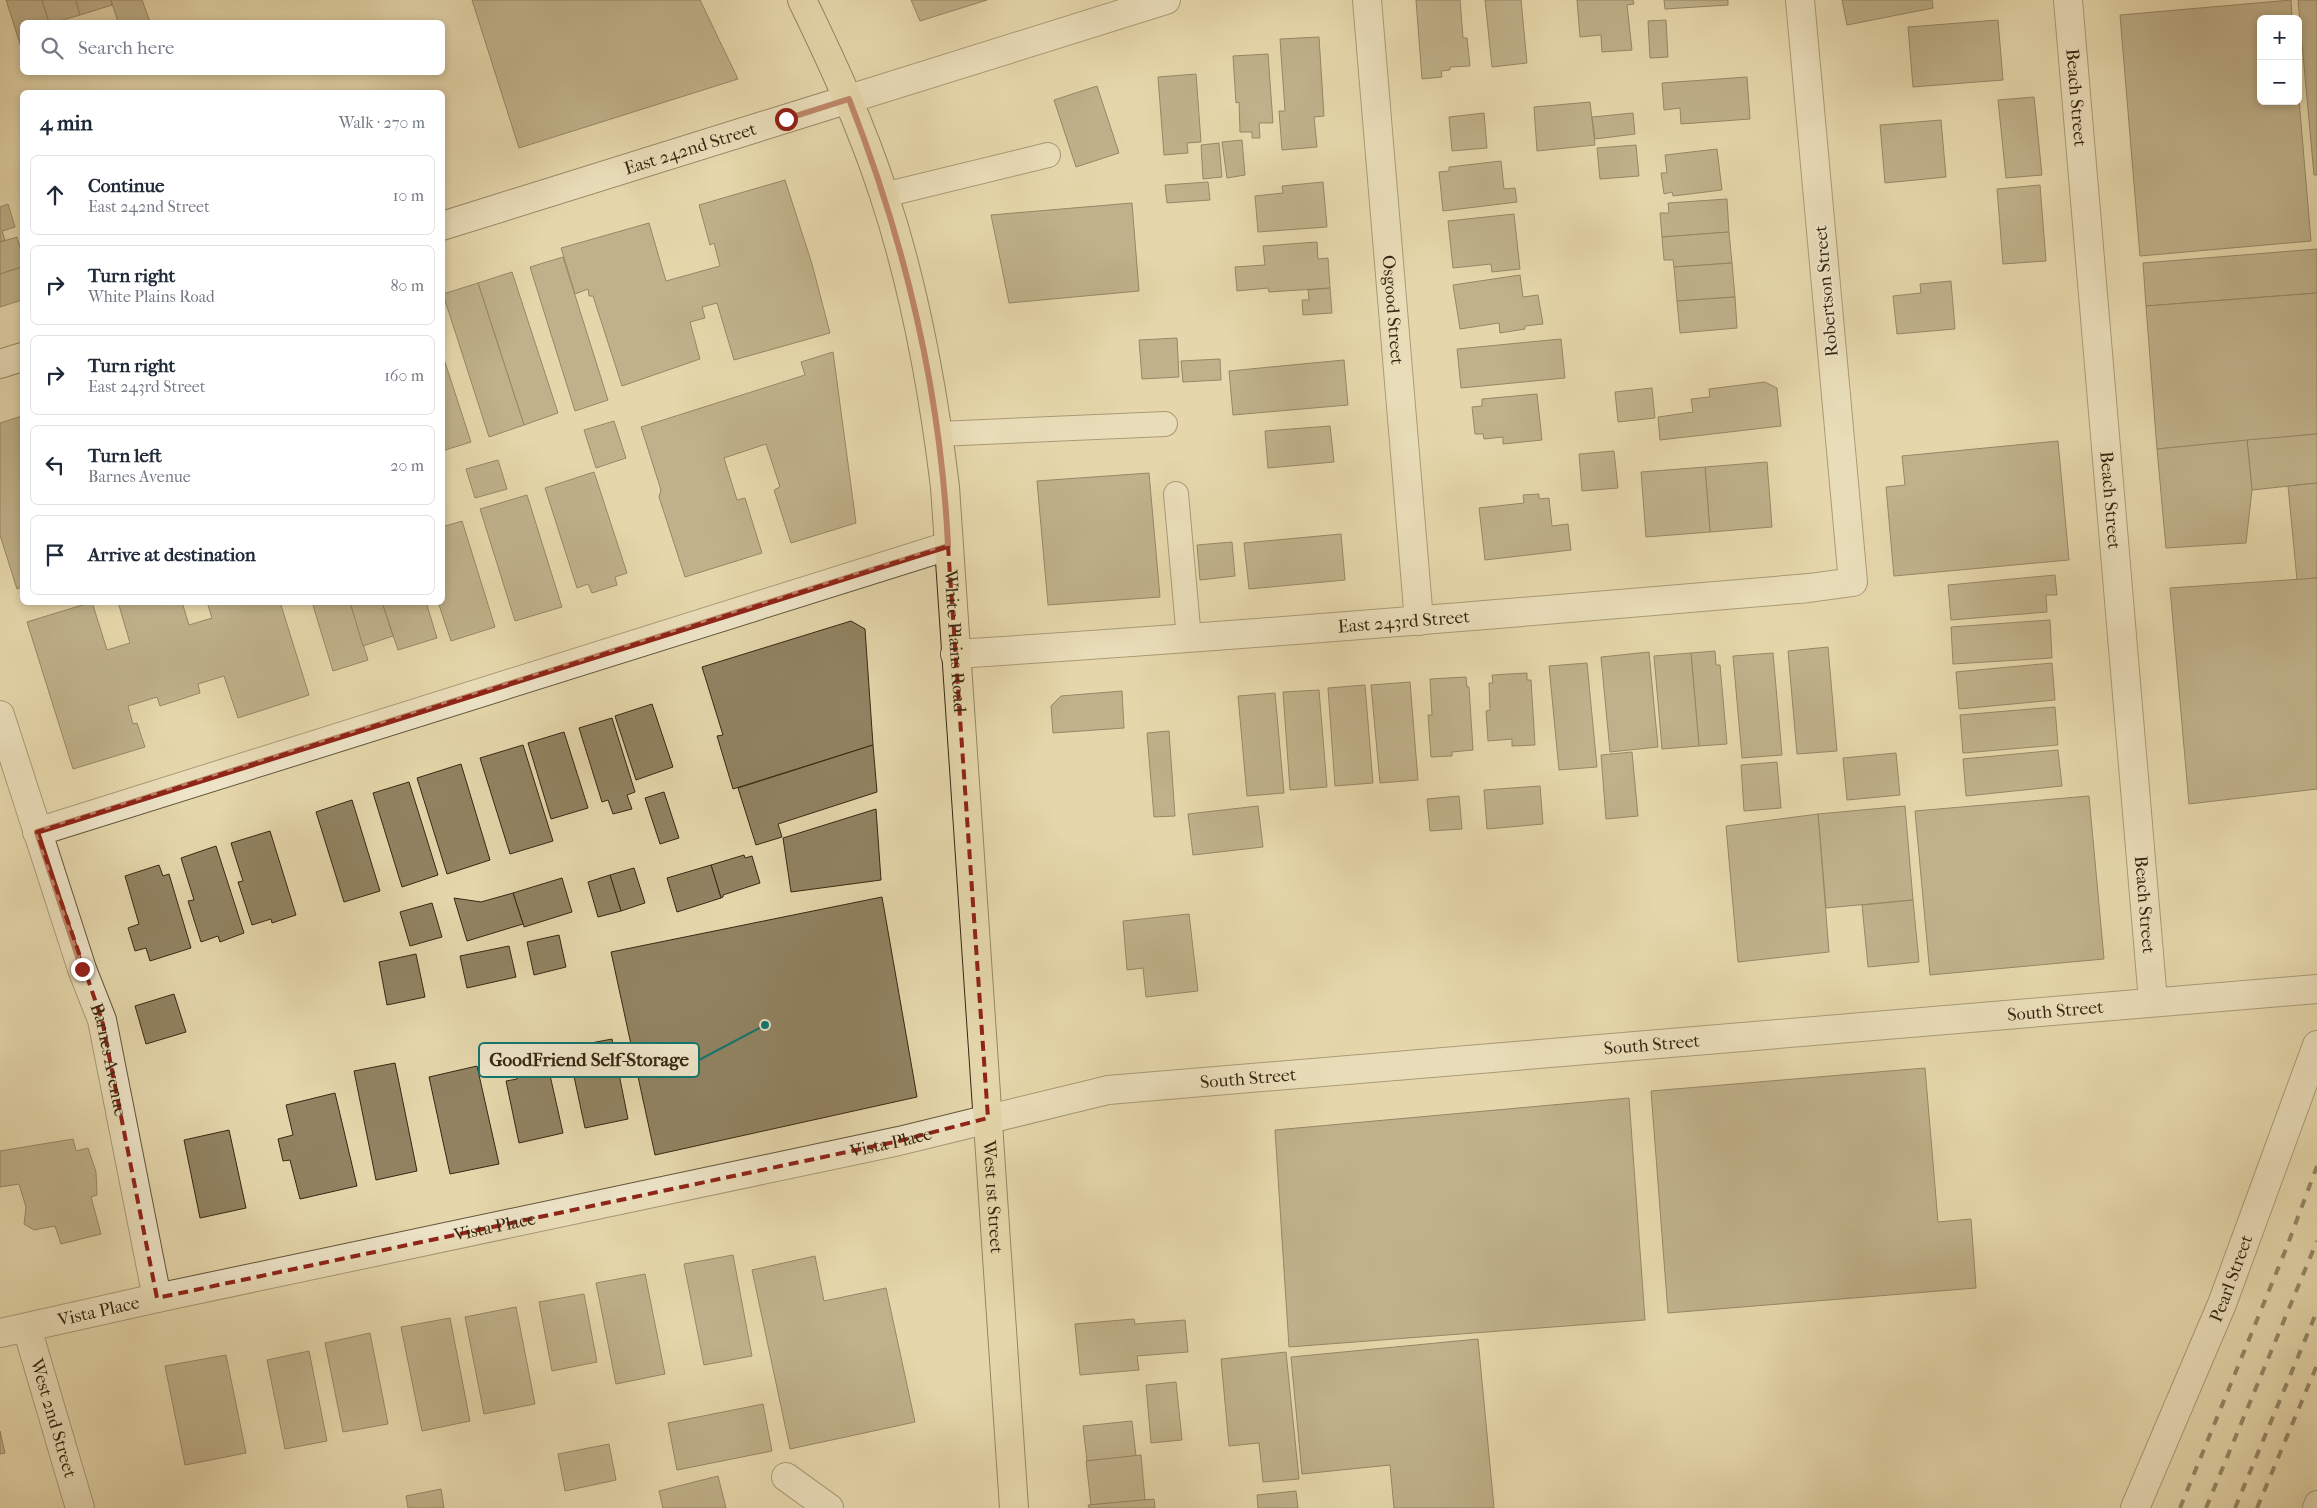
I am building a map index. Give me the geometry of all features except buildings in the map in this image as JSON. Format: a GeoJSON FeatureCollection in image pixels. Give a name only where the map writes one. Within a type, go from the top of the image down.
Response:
{"type":"FeatureCollection","features":[{"type":"Feature","properties":{"kind":"main road","name":"White Plains Road"},"geometry":{"type":"LineString","coordinates":[[802,0],[849,99],[884,195],[896,235],[919,329],[938,434],[945,487],[971,887]]}},
{"type":"Feature","properties":{"kind":"main road","name":"West 1st Street"},"geometry":{"type":"LineString","coordinates":[[971,887],[1014,1508]]}},
{"type":"Feature","properties":{"kind":"street","name":"East 242nd Street"},"geometry":{"type":"LineString","coordinates":[[445,225],[849,99],[1120,7],[1166,0]]}},
{"type":"Feature","properties":{"kind":"street","name":"Osgood Street"},"geometry":{"type":"LineString","coordinates":[[1367,0],[1419,621]]}},
{"type":"Feature","properties":{"kind":"street","name":"Robertson Street"},"geometry":{"type":"LineString","coordinates":[[1800,0],[1852,582]]}},
{"type":"Feature","properties":{"kind":"street","name":"Beach Street"},"geometry":{"type":"LineString","coordinates":[[2068,0],[2153,1001]]}},
{"type":"Feature","properties":{"kind":"street"},"geometry":{"type":"LineString","coordinates":[[0,364],[20,358]]}},
{"type":"Feature","properties":{"kind":"street"},"geometry":{"type":"LineString","coordinates":[[37,832],[948,546]]}},
{"type":"Feature","properties":{"kind":"street","name":"East 243rd Street"},"geometry":{"type":"LineString","coordinates":[[955,654],[1189,639],[1419,621],[1809,588],[1852,582]]}},
{"type":"Feature","properties":{"kind":"street","name":"Barnes Avenue"},"geometry":{"type":"LineString","coordinates":[[0,715],[82,969],[102,1020],[157,1298]]}},
{"type":"Feature","properties":{"kind":"street","name":"South Street"},"geometry":{"type":"LineString","coordinates":[[988,1118],[1108,1090],[2153,1001],[2317,989]]}},
{"type":"Feature","properties":{"kind":"street","name":"Pearl Street"},"geometry":{"type":"LineString","coordinates":[[2135,1508],[2222,1304],[2317,1044]]}},
{"type":"Feature","properties":{"kind":"street","name":"Vista Place"},"geometry":{"type":"LineString","coordinates":[[0,1333],[157,1298],[899,1142],[988,1118]]}},
{"type":"Feature","properties":{"kind":"street","name":"West 2nd Street"},"geometry":{"type":"LineString","coordinates":[[27,1328],[80,1508]]}},
{"type":"Feature","properties":{"kind":"street"},"geometry":{"type":"LineString","coordinates":[[786,1477],[829,1508]]}},
{"type":"Feature","properties":{"kind":"lane"},"geometry":{"type":"LineString","coordinates":[[884,195],[1048,154]]}},
{"type":"Feature","properties":{"kind":"lane"},"geometry":{"type":"LineString","coordinates":[[938,434],[1165,424]]}},
{"type":"Feature","properties":{"kind":"lane"},"geometry":{"type":"LineString","coordinates":[[1176,494],[1189,639]]}},
{"type":"Feature","properties":{"kind":"lane"},"geometry":{"type":"LineString","coordinates":[[2315,1508],[2317,1503]]}},
{"type":"Feature","properties":{"kind":"highlighted area"},"geometry":{"type":"Polygon","coordinates":[[[948,546],[988,1118],[899,1141],[157,1298],[102,1020],[37,832],[948,546]]]}},
{"type":"Feature","properties":{"kind":"railway"},"geometry":{"type":"LineString","coordinates":[[2180,1508],[2286,1249],[2317,1166]]}},
{"type":"Feature","properties":{"kind":"railway"},"geometry":{"type":"LineString","coordinates":[[2206,1508],[2317,1241]]}},
{"type":"Feature","properties":{"kind":"railway"},"geometry":{"type":"LineString","coordinates":[[2235,1508],[2317,1311]]}},
{"type":"Feature","properties":{"kind":"railway"},"geometry":{"type":"LineString","coordinates":[[2257,1508],[2317,1365]]}},
{"type":"Feature","properties":{"kind":"place","name":"GoodFriend Self-Storage"},"geometry":{"type":"Point","coordinates":[765,1025]}},
{"type":"Feature","properties":{"kind":"route"},"geometry":{"type":"LineString","coordinates":[[82,969],[37,832],[948,546],[945,487],[938,434],[919,329],[896,235],[868,148],[849,99],[786,119]]}}]}
